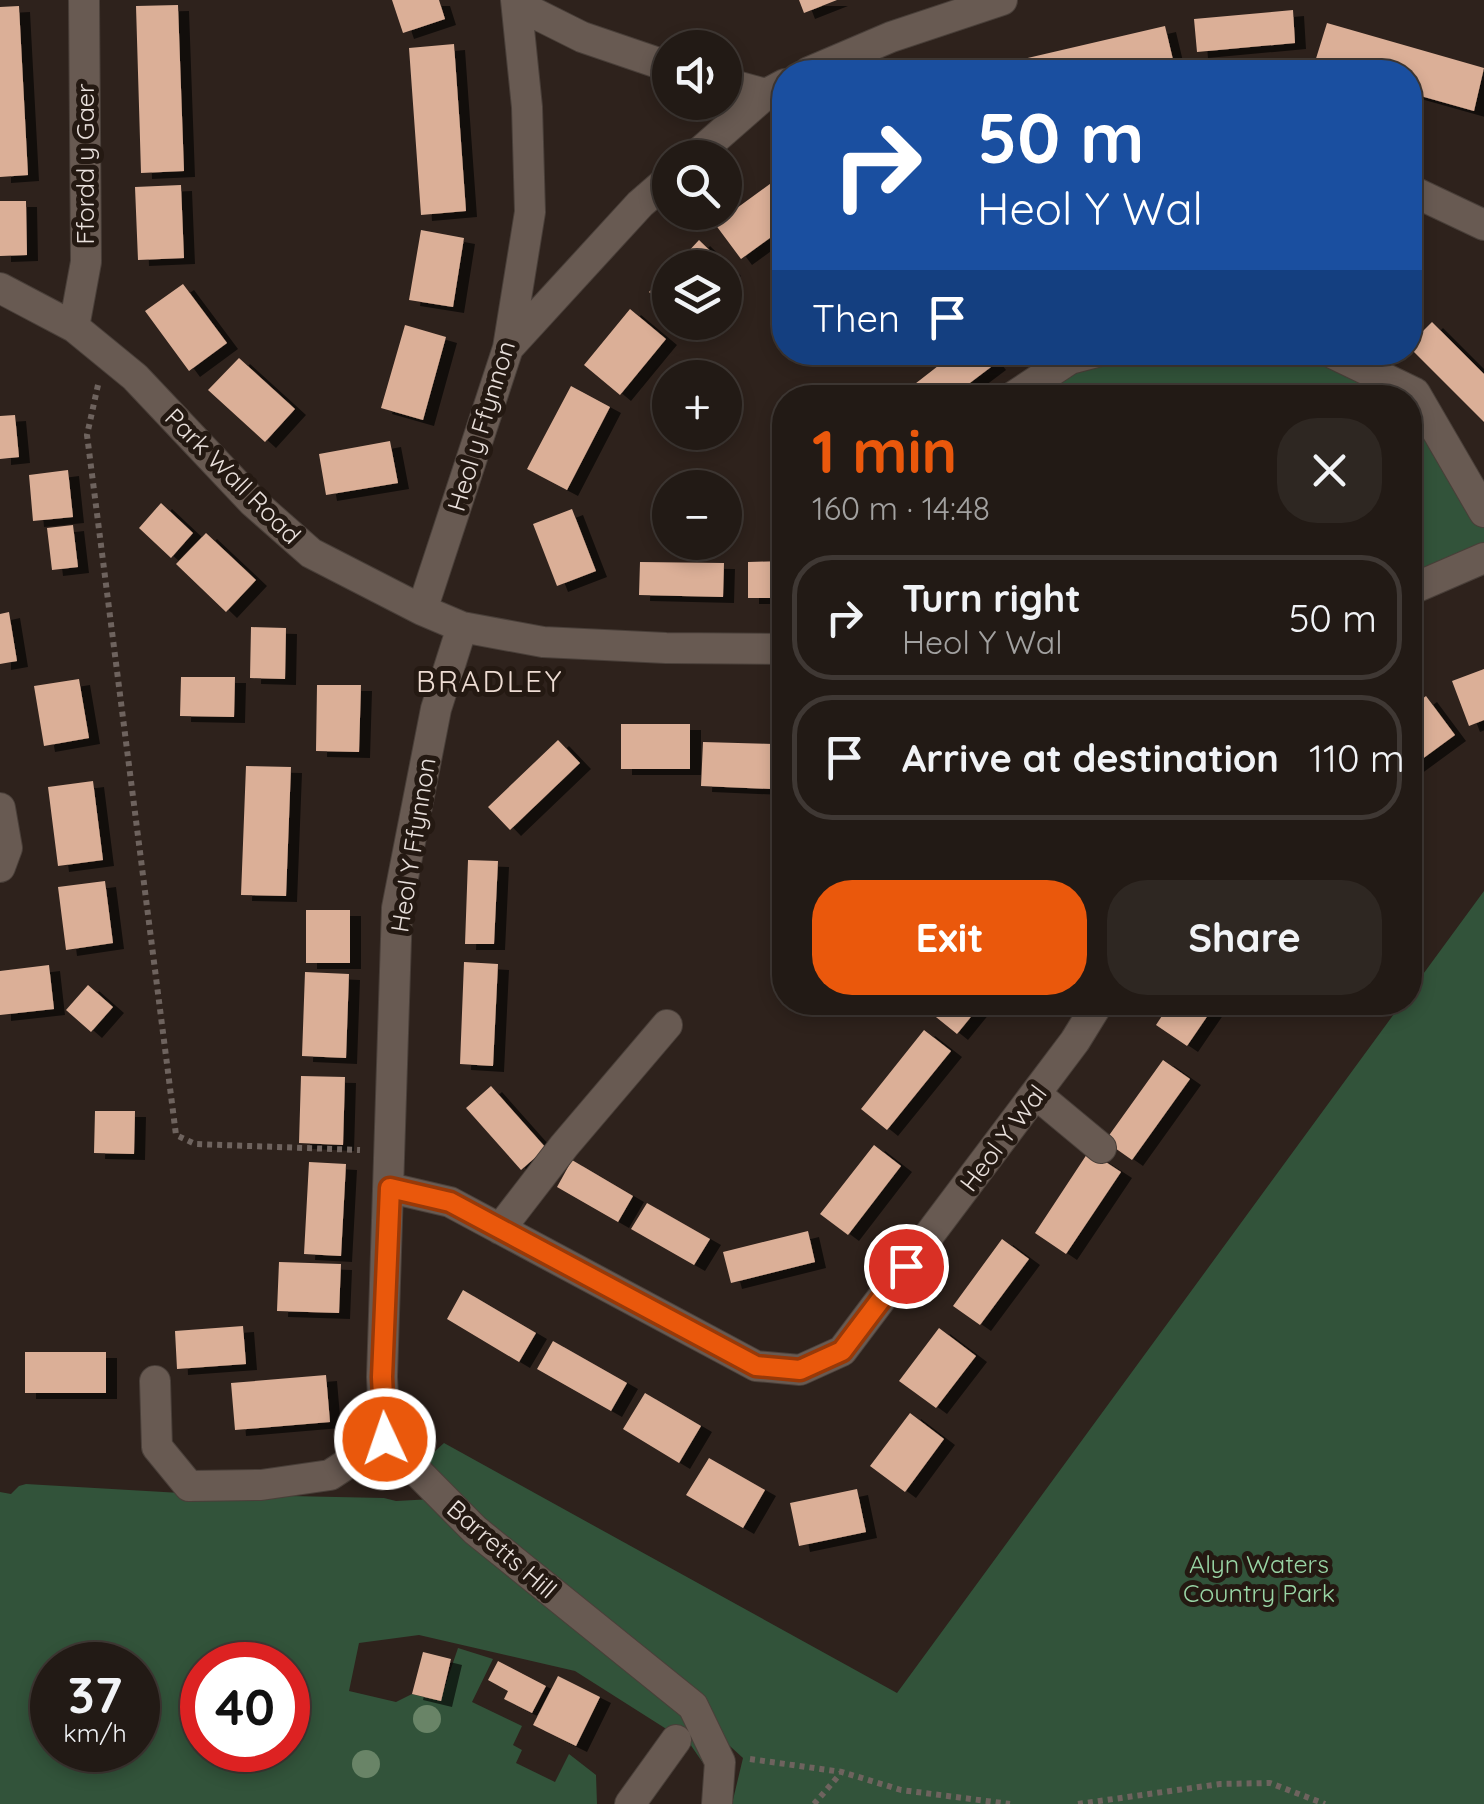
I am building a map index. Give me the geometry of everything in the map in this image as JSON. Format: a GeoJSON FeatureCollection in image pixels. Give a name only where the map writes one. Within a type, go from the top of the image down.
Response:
{"type":"FeatureCollection","features":[{"type":"Feature","properties":{"kind":"street","name":"Ffordd y Gaer"},"geometry":{"type":"LineString","coordinates":[[74,327],[86,262],[84,0]]}},
{"type":"Feature","properties":{"kind":"street"},"geometry":{"type":"LineString","coordinates":[[837,60],[891,37],[1002,0]]}},
{"type":"Feature","properties":{"kind":"street"},"geometry":{"type":"LineString","coordinates":[[517,2],[582,37],[652,61]]}},
{"type":"Feature","properties":{"kind":"street","name":"Heol y Ffynnon"},"geometry":{"type":"LineString","coordinates":[[422,610],[508,348],[530,212],[527,106],[517,2]]}},
{"type":"Feature","properties":{"kind":"street"},"geometry":{"type":"LineString","coordinates":[[742,85],[772,89]]}},
{"type":"Feature","properties":{"kind":"street"},"geometry":{"type":"LineString","coordinates":[[715,140],[772,92]]}},
{"type":"Feature","properties":{"kind":"street"},"geometry":{"type":"LineString","coordinates":[[508,348],[652,194]]}},
{"type":"Feature","properties":{"kind":"street"},"geometry":{"type":"LineString","coordinates":[[1422,196],[1484,225]]}},
{"type":"Feature","properties":{"kind":"street","name":"Park Wall Road"},"geometry":{"type":"LineString","coordinates":[[0,288],[74,327],[135,378],[253,502],[311,553],[422,610],[462,626],[544,642],[772,650]]}},
{"type":"Feature","properties":{"kind":"street"},"geometry":{"type":"LineString","coordinates":[[1031,385],[1062,365]]}},
{"type":"Feature","properties":{"kind":"street"},"geometry":{"type":"LineString","coordinates":[[1357,365],[1398,385]]}},
{"type":"Feature","properties":{"kind":"street"},"geometry":{"type":"LineString","coordinates":[[1422,402],[1476,472],[1484,512]]}},
{"type":"Feature","properties":{"kind":"street"},"geometry":{"type":"LineString","coordinates":[[1422,585],[1484,558]]}},
{"type":"Feature","properties":{"kind":"street","name":"Heol Y Ffynnon"},"geometry":{"type":"LineString","coordinates":[[390,1188],[398,908],[436,709],[462,626]]}},
{"type":"Feature","properties":{"kind":"street"},"geometry":{"type":"LineString","coordinates":[[0,808],[8,848],[0,867]]}},
{"type":"Feature","properties":{"kind":"street","name":"Heol Y Wal"},"geometry":{"type":"LineString","coordinates":[[390,1188],[450,1202],[756,1366],[800,1370],[842,1351],[1075,1042],[1091,1015]]}},
{"type":"Feature","properties":{"kind":"street"},"geometry":{"type":"LineString","coordinates":[[500,1229],[666,1024]]}},
{"type":"Feature","properties":{"kind":"street"},"geometry":{"type":"LineString","coordinates":[[1036,1094],[1101,1148]]}},
{"type":"Feature","properties":{"kind":"street"},"geometry":{"type":"LineString","coordinates":[[155,1381],[158,1447],[189,1486],[261,1485],[330,1475],[385,1439],[382,1377],[390,1188]]}},
{"type":"Feature","properties":{"kind":"street","name":"Barretts Hill"},"geometry":{"type":"LineString","coordinates":[[385,1439],[475,1530],[693,1706],[720,1762],[718,1804]]}},
{"type":"Feature","properties":{"kind":"street"},"geometry":{"type":"LineString","coordinates":[[630,1804],[676,1740]]}},
{"type":"Feature","properties":{"kind":"path"},"geometry":{"type":"LineString","coordinates":[[105,353],[87,435],[176,1135],[195,1144],[391,1151]]}},
{"type":"Feature","properties":{"kind":"path"},"geometry":{"type":"LineString","coordinates":[[720,1762],[744,1758],[842,1772],[901,1790],[1010,1804]]}},
{"type":"Feature","properties":{"kind":"path"},"geometry":{"type":"LineString","coordinates":[[814,1804],[842,1772]]}},
{"type":"Feature","properties":{"kind":"path"},"geometry":{"type":"LineString","coordinates":[[1078,1804],[1220,1784],[1270,1783],[1325,1804]]}},
{"type":"Feature","properties":{"kind":"green space"},"geometry":{"type":"Polygon","coordinates":[[[1074,365],[1356,365],[1398,385],[1036,385],[1074,365]]]}},
{"type":"Feature","properties":{"kind":"green space"},"geometry":{"type":"Polygon","coordinates":[[[1422,405],[1484,512],[1484,558],[1422,585],[1422,405]]]}},
{"type":"Feature","properties":{"kind":"green space","name":"Alyn Waters Country Park"},"geometry":{"type":"Polygon","coordinates":[[[1484,891],[1484,1804],[732,1804],[743,1758],[421,1464],[444,1443],[897,1693],[1393,1015],[1422,1015],[1422,976],[1484,891]]]}},
{"type":"Feature","properties":{"kind":"green space"},"geometry":{"type":"Polygon","coordinates":[[[26,1484],[198,1494],[433,1499],[684,1712],[703,1763],[690,1744],[575,1671],[419,1635],[359,1643],[349,1691],[396,1702],[412,1694],[440,1701],[458,1648],[493,1659],[472,1702],[522,1726],[513,1745],[522,1750],[516,1763],[555,1782],[569,1754],[596,1775],[597,1804],[0,1804],[0,1492],[11,1494],[26,1484]]]}},
{"type":"Feature","properties":{"kind":"building"},"geometry":{"type":"Polygon","coordinates":[[[392,0],[439,0],[445,19],[403,33],[392,0]]]}},
{"type":"Feature","properties":{"kind":"building"},"geometry":{"type":"Polygon","coordinates":[[[799,0],[837,0],[804,13],[799,0]]]}},
{"type":"Feature","properties":{"kind":"building"},"geometry":{"type":"Polygon","coordinates":[[[178,5],[184,171],[141,173],[136,6],[178,5]]]}},
{"type":"Feature","properties":{"kind":"building"},"geometry":{"type":"Polygon","coordinates":[[[19,6],[28,175],[0,177],[0,7],[19,6]]]}},
{"type":"Feature","properties":{"kind":"building"},"geometry":{"type":"Polygon","coordinates":[[[1293,10],[1295,43],[1197,52],[1194,19],[1293,10]]]}},
{"type":"Feature","properties":{"kind":"building"},"geometry":{"type":"Polygon","coordinates":[[[1327,23],[1484,68],[1474,111],[1422,96],[1422,60],[1316,60],[1327,23]]]}},
{"type":"Feature","properties":{"kind":"building"},"geometry":{"type":"Polygon","coordinates":[[[1165,26],[1173,60],[1019,60],[1165,26]]]}},
{"type":"Feature","properties":{"kind":"building"},"geometry":{"type":"Polygon","coordinates":[[[454,44],[466,211],[421,215],[409,48],[454,44]]]}},
{"type":"Feature","properties":{"kind":"building"},"geometry":{"type":"Polygon","coordinates":[[[772,182],[772,236],[742,258],[742,250],[734,250],[719,230],[742,230],[742,204],[772,182]]]}},
{"type":"Feature","properties":{"kind":"building"},"geometry":{"type":"Polygon","coordinates":[[[181,185],[184,258],[138,260],[135,187],[181,185]]]}},
{"type":"Feature","properties":{"kind":"building"},"geometry":{"type":"Polygon","coordinates":[[[0,201],[26,201],[27,255],[0,256],[0,201]]]}},
{"type":"Feature","properties":{"kind":"building"},"geometry":{"type":"Polygon","coordinates":[[[421,230],[464,238],[453,307],[409,300],[421,230]]]}},
{"type":"Feature","properties":{"kind":"building"},"geometry":{"type":"Polygon","coordinates":[[[699,240],[709,250],[690,250],[699,240]]]}},
{"type":"Feature","properties":{"kind":"building"},"geometry":{"type":"Polygon","coordinates":[[[183,284],[227,343],[189,371],[145,311],[183,284]]]}},
{"type":"Feature","properties":{"kind":"building"},"geometry":{"type":"Polygon","coordinates":[[[630,309],[652,327],[652,340],[665,340],[620,395],[584,365],[630,309]]]}},
{"type":"Feature","properties":{"kind":"building"},"geometry":{"type":"Polygon","coordinates":[[[1432,322],[1484,374],[1484,422],[1422,360],[1422,332],[1432,322]]]}},
{"type":"Feature","properties":{"kind":"building"},"geometry":{"type":"Polygon","coordinates":[[[405,325],[446,337],[423,420],[381,408],[405,325]]]}},
{"type":"Feature","properties":{"kind":"building"},"geometry":{"type":"Polygon","coordinates":[[[239,358],[295,409],[265,442],[208,390],[239,358]]]}},
{"type":"Feature","properties":{"kind":"building"},"geometry":{"type":"Polygon","coordinates":[[[939,365],[994,365],[967,385],[914,385],[939,365]]]}},
{"type":"Feature","properties":{"kind":"building"},"geometry":{"type":"Polygon","coordinates":[[[571,386],[610,407],[567,490],[527,469],[571,386]]]}},
{"type":"Feature","properties":{"kind":"building"},"geometry":{"type":"Polygon","coordinates":[[[15,415],[19,457],[0,459],[0,416],[15,415]]]}},
{"type":"Feature","properties":{"kind":"building"},"geometry":{"type":"Polygon","coordinates":[[[390,441],[398,483],[326,495],[319,454],[390,441]]]}},
{"type":"Feature","properties":{"kind":"building"},"geometry":{"type":"Polygon","coordinates":[[[68,470],[73,517],[33,521],[29,475],[68,470]]]}},
{"type":"Feature","properties":{"kind":"building"},"geometry":{"type":"Polygon","coordinates":[[[161,503],[193,533],[171,558],[139,528],[161,503]]]}},
{"type":"Feature","properties":{"kind":"building"},"geometry":{"type":"Polygon","coordinates":[[[572,509],[596,571],[557,586],[533,524],[572,509]]]}},
{"type":"Feature","properties":{"kind":"building"},"geometry":{"type":"Polygon","coordinates":[[[73,525],[78,567],[52,570],[47,528],[73,525]]]}},
{"type":"Feature","properties":{"kind":"building"},"geometry":{"type":"Polygon","coordinates":[[[206,533],[256,580],[226,612],[176,564],[206,533]]]}},
{"type":"Feature","properties":{"kind":"building"},"geometry":{"type":"Polygon","coordinates":[[[772,561],[772,598],[748,598],[748,562],[772,561]]]}},
{"type":"Feature","properties":{"kind":"building"},"geometry":{"type":"Polygon","coordinates":[[[640,562],[724,563],[723,597],[639,595],[640,562]]]}},
{"type":"Feature","properties":{"kind":"building"},"geometry":{"type":"Polygon","coordinates":[[[9,612],[17,661],[0,664],[0,614],[9,612]]]}},
{"type":"Feature","properties":{"kind":"building"},"geometry":{"type":"Polygon","coordinates":[[[251,627],[286,628],[285,679],[250,678],[251,627]]]}},
{"type":"Feature","properties":{"kind":"building"},"geometry":{"type":"Polygon","coordinates":[[[1484,669],[1484,720],[1469,726],[1452,681],[1484,669]]]}},
{"type":"Feature","properties":{"kind":"building"},"geometry":{"type":"Polygon","coordinates":[[[181,677],[235,677],[234,717],[180,716],[181,677]]]}},
{"type":"Feature","properties":{"kind":"building"},"geometry":{"type":"Polygon","coordinates":[[[79,679],[89,738],[44,746],[34,686],[79,679]]]}},
{"type":"Feature","properties":{"kind":"building"},"geometry":{"type":"Polygon","coordinates":[[[317,685],[361,685],[359,752],[316,751],[317,685]]]}},
{"type":"Feature","properties":{"kind":"building"},"geometry":{"type":"Polygon","coordinates":[[[1426,696],[1455,735],[1422,759],[1422,699],[1426,696]]]}},
{"type":"Feature","properties":{"kind":"building"},"geometry":{"type":"Polygon","coordinates":[[[621,724],[690,724],[690,769],[621,769],[621,724]]]}},
{"type":"Feature","properties":{"kind":"building"},"geometry":{"type":"Polygon","coordinates":[[[558,740],[580,763],[510,830],[488,807],[558,740]]]}},
{"type":"Feature","properties":{"kind":"building"},"geometry":{"type":"Polygon","coordinates":[[[703,742],[772,744],[772,789],[701,786],[703,742]]]}},
{"type":"Feature","properties":{"kind":"building"},"geometry":{"type":"Polygon","coordinates":[[[246,766],[291,767],[286,896],[241,895],[246,766]]]}},
{"type":"Feature","properties":{"kind":"building"},"geometry":{"type":"Polygon","coordinates":[[[93,781],[103,860],[58,866],[48,787],[93,781]]]}},
{"type":"Feature","properties":{"kind":"building"},"geometry":{"type":"Polygon","coordinates":[[[468,860],[498,861],[494,944],[465,944],[468,860]]]}},
{"type":"Feature","properties":{"kind":"building"},"geometry":{"type":"Polygon","coordinates":[[[105,881],[113,943],[66,950],[58,887],[105,881]]]}},
{"type":"Feature","properties":{"kind":"building"},"geometry":{"type":"Polygon","coordinates":[[[306,910],[350,910],[350,963],[306,963],[306,910]]]}},
{"type":"Feature","properties":{"kind":"building"},"geometry":{"type":"Polygon","coordinates":[[[464,962],[498,964],[493,1066],[460,1064],[464,962]]]}},
{"type":"Feature","properties":{"kind":"building"},"geometry":{"type":"Polygon","coordinates":[[[49,965],[54,1009],[0,1015],[0,971],[49,965]]]}},
{"type":"Feature","properties":{"kind":"building"},"geometry":{"type":"Polygon","coordinates":[[[305,972],[349,974],[346,1058],[302,1056],[305,972]]]}},
{"type":"Feature","properties":{"kind":"building"},"geometry":{"type":"Polygon","coordinates":[[[88,985],[113,1007],[91,1032],[66,1010],[88,985]]]}},
{"type":"Feature","properties":{"kind":"building"},"geometry":{"type":"Polygon","coordinates":[[[933,1015],[972,1015],[957,1034],[933,1015]]]}},
{"type":"Feature","properties":{"kind":"building"},"geometry":{"type":"Polygon","coordinates":[[[1163,1015],[1208,1015],[1187,1046],[1156,1025],[1163,1015]]]}},
{"type":"Feature","properties":{"kind":"building"},"geometry":{"type":"Polygon","coordinates":[[[924,1030],[951,1051],[887,1130],[861,1109],[924,1030]]]}},
{"type":"Feature","properties":{"kind":"building"},"geometry":{"type":"Polygon","coordinates":[[[1163,1060],[1190,1079],[1132,1160],[1105,1141],[1163,1060]]]}},
{"type":"Feature","properties":{"kind":"building"},"geometry":{"type":"Polygon","coordinates":[[[301,1076],[345,1077],[343,1145],[299,1143],[301,1076]]]}},
{"type":"Feature","properties":{"kind":"building"},"geometry":{"type":"Polygon","coordinates":[[[491,1086],[546,1148],[521,1170],[466,1108],[491,1086]]]}},
{"type":"Feature","properties":{"kind":"building"},"geometry":{"type":"Polygon","coordinates":[[[95,1111],[135,1111],[134,1154],[94,1153],[95,1111]]]}},
{"type":"Feature","properties":{"kind":"building"},"geometry":{"type":"Polygon","coordinates":[[[874,1145],[901,1166],[848,1235],[820,1214],[874,1145]]]}},
{"type":"Feature","properties":{"kind":"building"},"geometry":{"type":"Polygon","coordinates":[[[1089,1151],[1121,1172],[1066,1254],[1035,1233],[1089,1151]]]}},
{"type":"Feature","properties":{"kind":"building"},"geometry":{"type":"Polygon","coordinates":[[[572,1160],[633,1196],[618,1222],[557,1187],[572,1160]]]}},
{"type":"Feature","properties":{"kind":"building"},"geometry":{"type":"Polygon","coordinates":[[[309,1162],[346,1164],[341,1256],[304,1254],[309,1162]]]}},
{"type":"Feature","properties":{"kind":"building"},"geometry":{"type":"Polygon","coordinates":[[[647,1203],[710,1239],[694,1265],[631,1229],[647,1203]]]}},
{"type":"Feature","properties":{"kind":"building"},"geometry":{"type":"Polygon","coordinates":[[[808,1231],[815,1262],[731,1283],[723,1252],[808,1231]]]}},
{"type":"Feature","properties":{"kind":"building"},"geometry":{"type":"Polygon","coordinates":[[[1002,1239],[1029,1259],[980,1325],[953,1306],[1002,1239]]]}},
{"type":"Feature","properties":{"kind":"building"},"geometry":{"type":"Polygon","coordinates":[[[279,1262],[341,1264],[339,1313],[277,1311],[279,1262]]]}},
{"type":"Feature","properties":{"kind":"building"},"geometry":{"type":"Polygon","coordinates":[[[463,1290],[536,1333],[519,1362],[447,1319],[463,1290]]]}},
{"type":"Feature","properties":{"kind":"building"},"geometry":{"type":"Polygon","coordinates":[[[243,1326],[246,1364],[177,1369],[175,1331],[243,1326]]]}},
{"type":"Feature","properties":{"kind":"building"},"geometry":{"type":"Polygon","coordinates":[[[939,1328],[976,1356],[936,1408],[899,1381],[939,1328]]]}},
{"type":"Feature","properties":{"kind":"building"},"geometry":{"type":"Polygon","coordinates":[[[553,1341],[627,1383],[611,1411],[537,1369],[553,1341]]]}},
{"type":"Feature","properties":{"kind":"building"},"geometry":{"type":"Polygon","coordinates":[[[25,1352],[106,1352],[106,1393],[25,1393],[25,1352]]]}},
{"type":"Feature","properties":{"kind":"building"},"geometry":{"type":"Polygon","coordinates":[[[326,1375],[330,1422],[235,1430],[231,1383],[326,1375]]]}},
{"type":"Feature","properties":{"kind":"building"},"geometry":{"type":"Polygon","coordinates":[[[645,1393],[701,1426],[679,1463],[623,1429],[645,1393]]]}},
{"type":"Feature","properties":{"kind":"building"},"geometry":{"type":"Polygon","coordinates":[[[910,1413],[944,1439],[905,1492],[870,1466],[910,1413]]]}},
{"type":"Feature","properties":{"kind":"building"},"geometry":{"type":"Polygon","coordinates":[[[709,1458],[765,1490],[743,1528],[686,1495],[709,1458]]]}},
{"type":"Feature","properties":{"kind":"building"},"geometry":{"type":"Polygon","coordinates":[[[857,1489],[866,1532],[799,1546],[790,1503],[857,1489]]]}},
{"type":"Feature","properties":{"kind":"building"},"geometry":{"type":"Polygon","coordinates":[[[423,1652],[451,1659],[441,1701],[412,1694],[423,1652]]]}},
{"type":"Feature","properties":{"kind":"building"},"geometry":{"type":"Polygon","coordinates":[[[498,1661],[546,1686],[532,1713],[504,1699],[508,1691],[488,1680],[498,1661]]]}},
{"type":"Feature","properties":{"kind":"building"},"geometry":{"type":"Polygon","coordinates":[[[558,1676],[600,1697],[576,1746],[533,1725],[558,1676]]]}},
{"type":"Feature","properties":{"kind":"district","name":"BRADLEY"},"geometry":{"type":"Point","coordinates":[490,682]}},
{"type":"Feature","properties":{"kind":"route"},"geometry":{"type":"LineString","coordinates":[[385,1439],[382,1377],[390,1188],[450,1202],[756,1366],[800,1370],[842,1351],[906,1266]]}}]}
